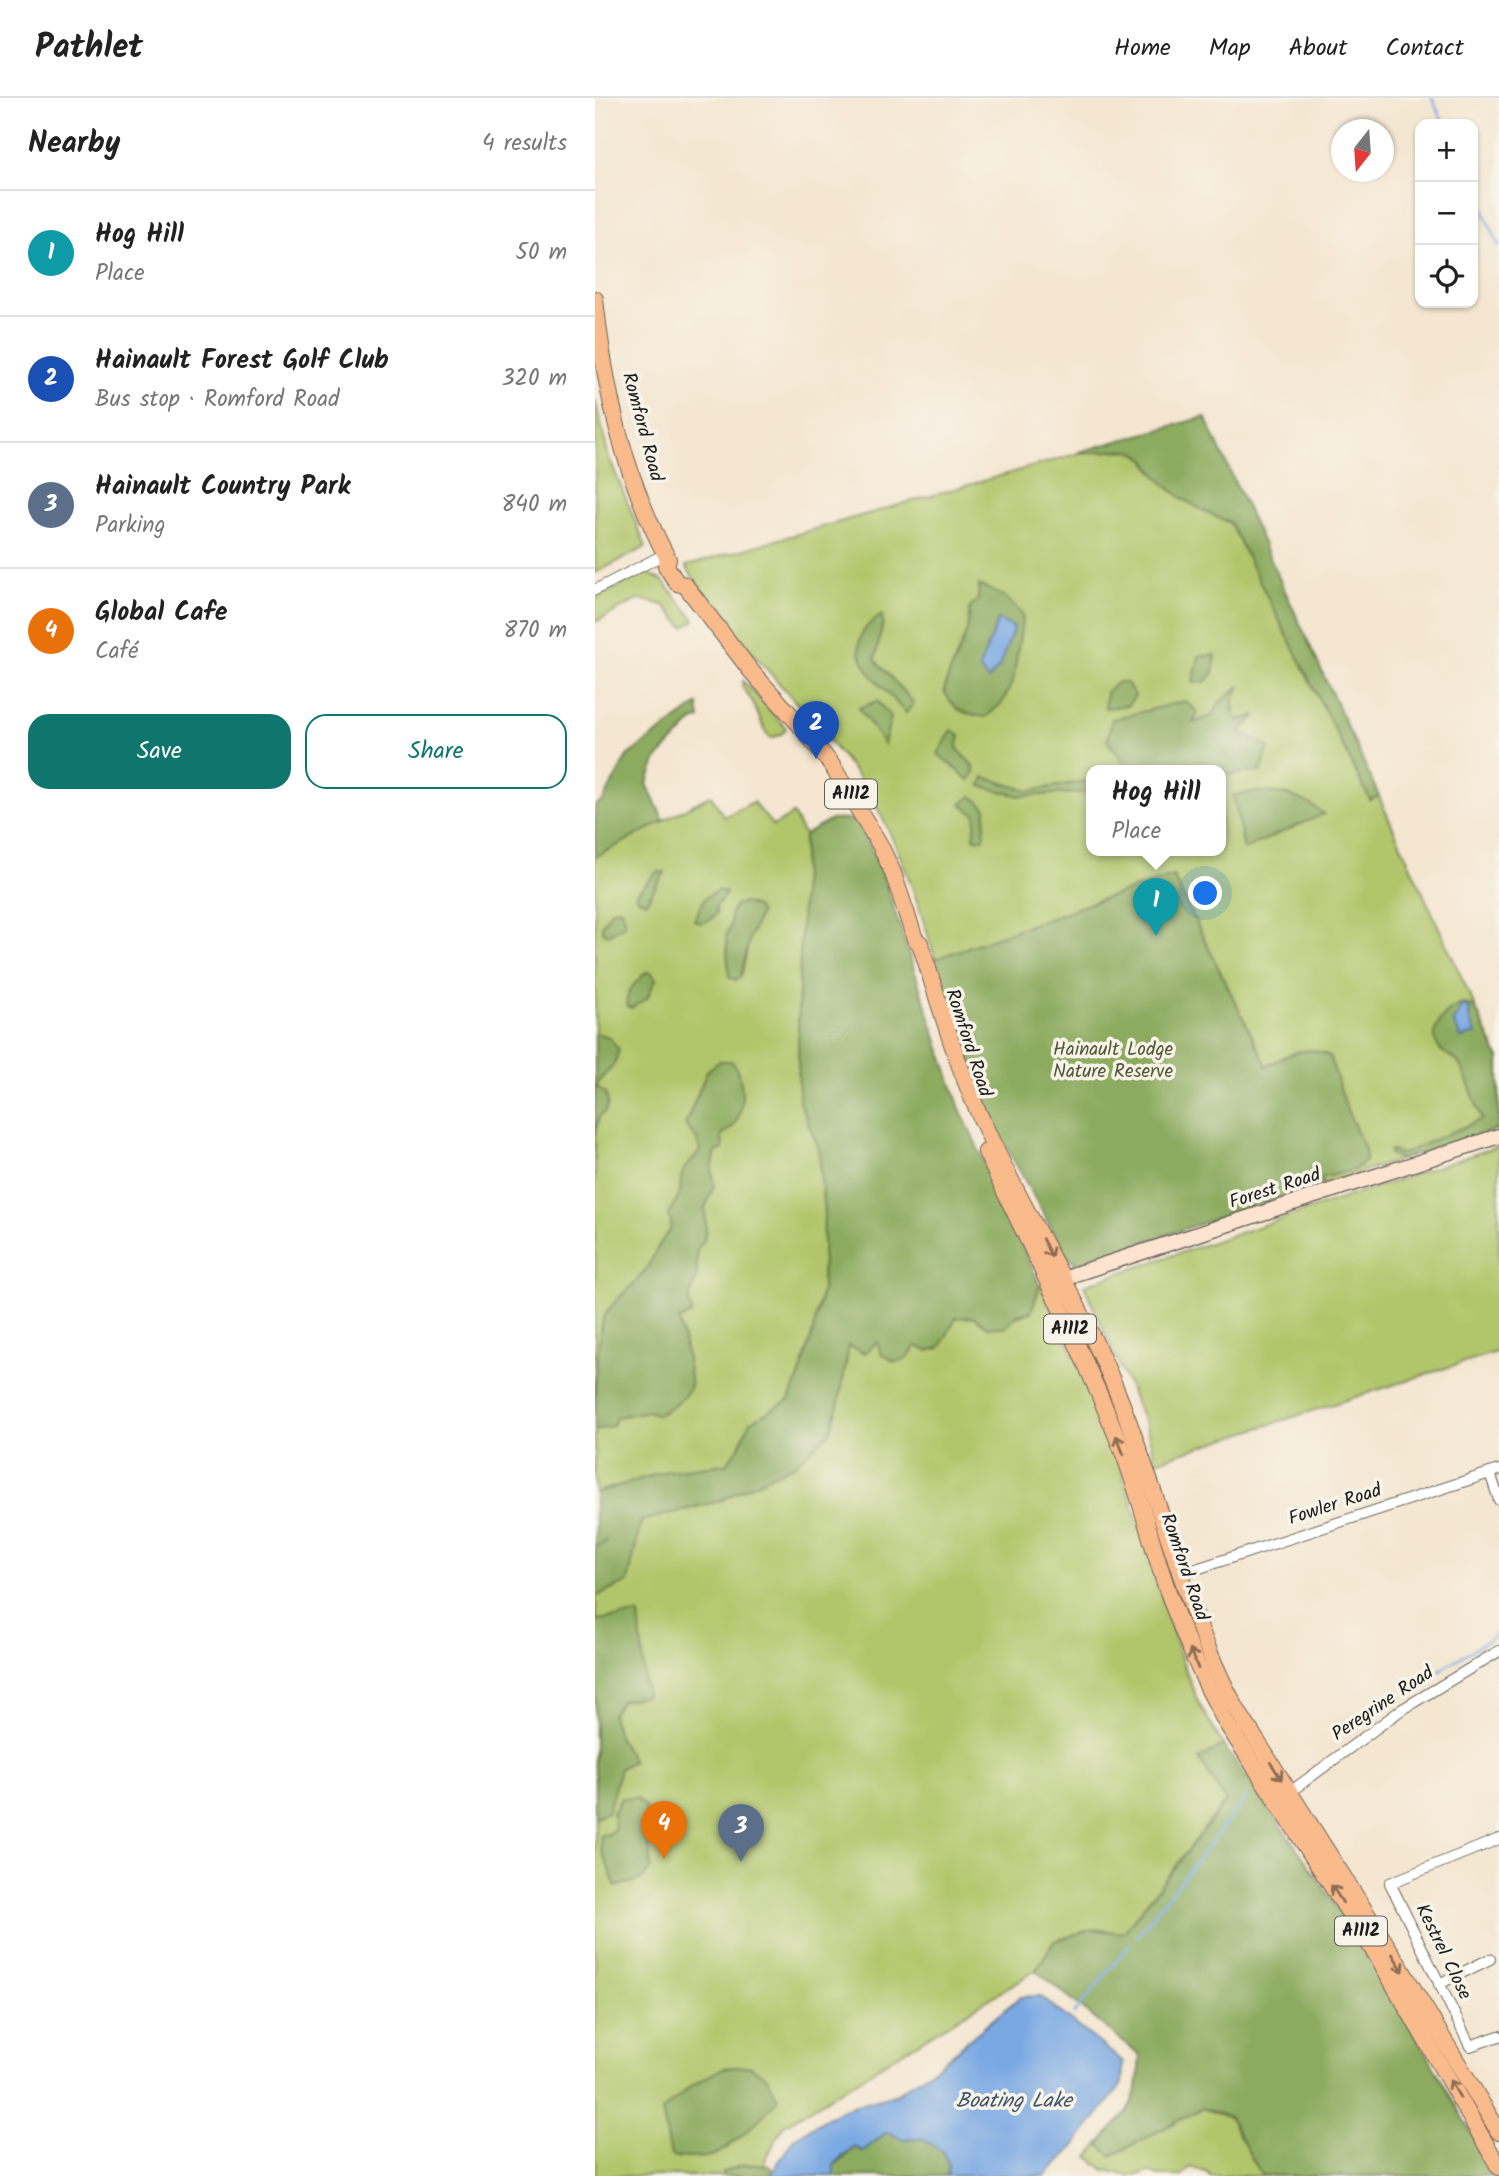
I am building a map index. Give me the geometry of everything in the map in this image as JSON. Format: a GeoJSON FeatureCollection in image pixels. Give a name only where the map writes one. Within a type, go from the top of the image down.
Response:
{"type":"FeatureCollection","features":[{"type":"Feature","properties":{"kind":"main road","name":"Romford Road"},"geometry":{"type":"LineString","coordinates":[[595,299],[600,343],[616,428],[629,471],[666,557],[667,568],[677,583],[685,585],[751,671],[831,764],[880,845],[893,873],[915,939],[913,942],[953,1073],[975,1131],[1053,1292],[1105,1409],[1126,1461],[1164,1580],[1195,1661],[1224,1721],[1379,1959],[1494,2145],[1499,2167]]}},
{"type":"Feature","properties":{"kind":"main road","name":"Romford Road"},"geometry":{"type":"LineString","coordinates":[[915,939],[920,943],[961,1070],[985,1128],[1117,1390],[1218,1675],[1239,1713],[1434,2021],[1499,2132]]}},
{"type":"Feature","properties":{"kind":"street"},"geometry":{"type":"LineString","coordinates":[[595,590],[666,557]]}},
{"type":"Feature","properties":{"kind":"street","name":"Forest Road"},"geometry":{"type":"LineString","coordinates":[[1064,1281],[1075,1274],[1499,1136]]}},
{"type":"Feature","properties":{"kind":"street"},"geometry":{"type":"LineString","coordinates":[[1494,1471],[1499,1500]]}},
{"type":"Feature","properties":{"kind":"street","name":"Fowler Road"},"geometry":{"type":"LineString","coordinates":[[1164,1580],[1494,1471]]}},
{"type":"Feature","properties":{"kind":"street","name":"Peregrine Road"},"geometry":{"type":"LineString","coordinates":[[1290,1793],[1401,1710],[1499,1651]]}},
{"type":"Feature","properties":{"kind":"street","name":"Kestrel Close"},"geometry":{"type":"LineString","coordinates":[[1499,1839],[1390,1883],[1470,2046],[1499,2036]]}},
{"type":"Feature","properties":{"kind":"street"},"geometry":{"type":"LineString","coordinates":[[1439,1984],[1490,1959]]}},
{"type":"Feature","properties":{"kind":"green space"},"geometry":{"type":"Polygon","coordinates":[[[595,400],[609,458],[646,547],[595,573],[595,400]]]}},
{"type":"Feature","properties":{"kind":"green space"},"geometry":{"type":"Polygon","coordinates":[[[1205,417],[1499,1059],[1499,1129],[1323,1184],[1173,876],[935,959],[901,860],[866,789],[697,584],[686,566],[1205,417]]]}},
{"type":"Feature","properties":{"kind":"green space"},"geometry":{"type":"Polygon","coordinates":[[[1205,417],[1379,796],[1370,800],[1230,523],[1181,497],[1137,454],[1120,450],[1078,452],[1205,417]]]}},
{"type":"Feature","properties":{"kind":"green space"},"geometry":{"type":"Polygon","coordinates":[[[645,572],[663,581],[695,620],[684,627],[664,605],[639,599],[595,622],[595,599],[645,572]]]}},
{"type":"Feature","properties":{"kind":"green space"},"geometry":{"type":"Polygon","coordinates":[[[979,585],[1004,596],[1023,615],[1013,681],[1002,703],[986,717],[961,711],[952,704],[944,691],[964,640],[969,609],[978,599],[979,585]],[[1014,627],[993,635],[986,648],[993,673],[999,667],[1014,627]]]}},
{"type":"Feature","properties":{"kind":"green space"},"geometry":{"type":"Polygon","coordinates":[[[882,615],[883,623],[875,660],[914,703],[906,713],[873,678],[860,652],[860,639],[867,627],[882,615]]]}},
{"type":"Feature","properties":{"kind":"green space"},"geometry":{"type":"Polygon","coordinates":[[[1216,655],[1213,674],[1205,682],[1193,683],[1199,656],[1216,655]]]}},
{"type":"Feature","properties":{"kind":"green space"},"geometry":{"type":"Polygon","coordinates":[[[743,681],[786,728],[783,733],[772,738],[767,735],[752,701],[742,687],[743,681]]]}},
{"type":"Feature","properties":{"kind":"green space"},"geometry":{"type":"Polygon","coordinates":[[[1118,682],[1127,683],[1135,696],[1128,705],[1105,708],[1106,692],[1118,682]]]}},
{"type":"Feature","properties":{"kind":"green space"},"geometry":{"type":"Polygon","coordinates":[[[1240,686],[1233,703],[1235,716],[1238,720],[1257,715],[1240,731],[1269,747],[1261,771],[1226,775],[1226,765],[1125,765],[1107,741],[1112,719],[1185,701],[1198,712],[1193,723],[1213,715],[1219,703],[1240,686]]]}},
{"type":"Feature","properties":{"kind":"green space"},"geometry":{"type":"Polygon","coordinates":[[[877,701],[891,717],[884,744],[859,708],[877,701]]]}},
{"type":"Feature","properties":{"kind":"green space"},"geometry":{"type":"Polygon","coordinates":[[[698,704],[700,719],[693,721],[657,759],[647,784],[664,821],[595,857],[595,805],[603,801],[627,756],[698,704]]]}},
{"type":"Feature","properties":{"kind":"green space"},"geometry":{"type":"Polygon","coordinates":[[[952,730],[960,736],[957,748],[974,767],[974,774],[969,780],[938,754],[952,730]]]}},
{"type":"Feature","properties":{"kind":"green space"},"geometry":{"type":"Polygon","coordinates":[[[984,777],[1029,791],[1086,781],[1086,792],[1020,796],[981,786],[984,777]]]}},
{"type":"Feature","properties":{"kind":"green space"},"geometry":{"type":"Polygon","coordinates":[[[1274,792],[1291,796],[1324,814],[1244,849],[1233,795],[1274,792]]]}},
{"type":"Feature","properties":{"kind":"green space"},"geometry":{"type":"Polygon","coordinates":[[[711,795],[724,817],[753,802],[773,826],[793,814],[804,835],[798,1020],[799,1100],[819,1149],[824,1214],[822,1290],[800,1375],[789,1400],[750,1422],[738,1449],[726,1464],[667,1471],[595,1493],[595,857],[711,795]]]}},
{"type":"Feature","properties":{"kind":"green space"},"geometry":{"type":"Polygon","coordinates":[[[972,796],[986,808],[984,839],[974,838],[976,815],[961,804],[972,796]]]}},
{"type":"Feature","properties":{"kind":"green space"},"geometry":{"type":"Polygon","coordinates":[[[857,819],[881,869],[960,1109],[1040,1285],[1031,1312],[1017,1315],[1005,1327],[988,1327],[974,1317],[956,1318],[940,1348],[928,1351],[916,1346],[906,1359],[895,1362],[882,1355],[877,1342],[865,1353],[849,1346],[839,1402],[830,1433],[794,1465],[719,1501],[641,1521],[628,1582],[595,1597],[595,1548],[607,1540],[595,1547],[595,1493],[667,1471],[726,1464],[738,1449],[750,1422],[789,1400],[800,1375],[822,1290],[824,1214],[819,1149],[799,1100],[798,1020],[804,835],[831,820],[857,819]]]}},
{"type":"Feature","properties":{"kind":"green space"},"geometry":{"type":"Polygon","coordinates":[[[657,872],[665,872],[646,902],[638,899],[636,894],[657,872]]]}},
{"type":"Feature","properties":{"kind":"green space","name":"Hainault Lodge Nature Reserve"},"geometry":{"type":"Polygon","coordinates":[[[1173,876],[1267,1066],[1290,1054],[1306,1050],[1330,1057],[1347,1110],[1365,1149],[1366,1161],[1354,1170],[1321,1178],[1323,1184],[1077,1264],[1067,1256],[992,1121],[971,1076],[935,959],[1173,876]]]}},
{"type":"Feature","properties":{"kind":"green space"},"geometry":{"type":"Polygon","coordinates":[[[718,890],[726,893],[716,906],[716,914],[701,923],[694,920],[705,898],[718,890]]]}},
{"type":"Feature","properties":{"kind":"green space"},"geometry":{"type":"Polygon","coordinates":[[[745,903],[756,907],[760,913],[750,937],[741,976],[736,980],[729,977],[726,936],[735,905],[745,903]]]}},
{"type":"Feature","properties":{"kind":"green space"},"geometry":{"type":"Polygon","coordinates":[[[620,908],[625,924],[608,935],[602,932],[602,925],[612,909],[620,908]]]}},
{"type":"Feature","properties":{"kind":"green space"},"geometry":{"type":"Polygon","coordinates":[[[646,972],[651,972],[656,979],[647,998],[631,1008],[627,1006],[629,991],[646,972]]]}},
{"type":"Feature","properties":{"kind":"green space"},"geometry":{"type":"Polygon","coordinates":[[[1464,1004],[1475,1007],[1499,1059],[1499,1129],[1401,1159],[1389,1154],[1390,1150],[1402,1154],[1482,1119],[1461,1067],[1440,1049],[1436,1042],[1436,1028],[1440,1021],[1451,1010],[1464,1004]]]}},
{"type":"Feature","properties":{"kind":"green space"},"geometry":{"type":"Polygon","coordinates":[[[595,1033],[609,1037],[619,1050],[614,1064],[597,1087],[606,1094],[608,1103],[605,1112],[599,1117],[595,1136],[595,1033]]]}},
{"type":"Feature","properties":{"kind":"green space"},"geometry":{"type":"Polygon","coordinates":[[[720,1061],[731,1061],[736,1068],[742,1100],[736,1121],[722,1134],[723,1149],[716,1152],[712,1169],[714,1186],[705,1207],[704,1241],[697,1249],[697,1276],[689,1300],[692,1314],[679,1320],[690,1385],[681,1399],[658,1415],[648,1411],[617,1417],[612,1426],[595,1431],[597,1357],[604,1317],[644,1272],[670,1231],[671,1221],[668,1216],[679,1196],[683,1171],[700,1151],[697,1139],[685,1125],[707,1071],[720,1061]]]}},
{"type":"Feature","properties":{"kind":"green space"},"geometry":{"type":"Polygon","coordinates":[[[1499,1146],[1499,1351],[1156,1461],[1145,1423],[1084,1285],[1499,1146]]]}},
{"type":"Feature","properties":{"kind":"green space"},"geometry":{"type":"Polygon","coordinates":[[[1040,1285],[1078,1362],[1114,1446],[1181,1658],[1198,1702],[1223,1745],[1200,1759],[1226,1801],[1123,1933],[1092,1929],[1054,1941],[1036,1970],[783,2126],[757,2176],[595,2176],[595,1547],[641,1521],[719,1501],[830,1433],[839,1402],[849,1345],[877,1341],[906,1359],[916,1346],[956,1318],[974,1317],[988,1327],[1031,1312],[1040,1285]]]}},
{"type":"Feature","properties":{"kind":"green space"},"geometry":{"type":"Polygon","coordinates":[[[595,1597],[597,1620],[639,1614],[646,1696],[621,1701],[612,1715],[619,1738],[633,1761],[620,1768],[608,1812],[595,1817],[595,1597]]]}},
{"type":"Feature","properties":{"kind":"green space"},"geometry":{"type":"Polygon","coordinates":[[[1223,1745],[1309,1865],[1371,1961],[1426,2052],[1495,2176],[1262,2176],[1229,2117],[1202,2108],[1111,2156],[1099,2144],[1128,2111],[1137,2089],[1140,2056],[1036,1970],[1054,1941],[1092,1929],[1123,1933],[1226,1802],[1199,1759],[1223,1745]]]}},
{"type":"Feature","properties":{"kind":"green space"},"geometry":{"type":"Polygon","coordinates":[[[621,1798],[636,1798],[645,1806],[651,1868],[642,1879],[616,1887],[601,1849],[600,1835],[608,1834],[615,1828],[613,1813],[621,1798]]]}},
{"type":"Feature","properties":{"kind":"green space"},"geometry":{"type":"Polygon","coordinates":[[[749,2066],[767,2077],[778,2098],[773,2104],[740,2137],[716,2154],[699,2158],[671,2156],[662,2111],[692,2085],[723,2068],[749,2066]]]}},
{"type":"Feature","properties":{"kind":"green space"},"geometry":{"type":"Polygon","coordinates":[[[1202,2108],[1229,2117],[1262,2176],[1210,2176],[1190,2167],[1182,2176],[1158,2176],[1150,2172],[1129,2176],[1105,2170],[1089,2157],[1099,2144],[1112,2156],[1202,2108]]]}},
{"type":"Feature","properties":{"kind":"green space"},"geometry":{"type":"Polygon","coordinates":[[[887,2132],[903,2139],[921,2137],[942,2151],[950,2165],[947,2176],[834,2176],[834,2165],[854,2147],[863,2151],[887,2132]]]}},
{"type":"Feature","properties":{"kind":"green space"},"geometry":{"type":"Polygon","coordinates":[[[766,2164],[773,2170],[770,2176],[722,2176],[723,2172],[743,2165],[766,2164]]]}},
{"type":"Feature","properties":{"kind":"water"},"geometry":{"type":"Polygon","coordinates":[[[998,620],[1014,627],[999,667],[988,680],[979,668],[998,620]]]}},
{"type":"Feature","properties":{"kind":"water"},"geometry":{"type":"Polygon","coordinates":[[[1461,1005],[1470,1009],[1469,1018],[1476,1034],[1461,1038],[1453,1021],[1458,1016],[1461,1005]]]}},
{"type":"Feature","properties":{"kind":"water","name":"Boating Lake"},"geometry":{"type":"Polygon","coordinates":[[[1040,1996],[1123,2062],[1122,2084],[1070,2151],[1045,2176],[947,2176],[949,2165],[942,2151],[921,2138],[903,2139],[887,2132],[863,2151],[853,2147],[834,2165],[834,2176],[770,2176],[794,2138],[843,2109],[898,2093],[940,2064],[1020,1997],[1040,1996]]]}},
{"type":"Feature","properties":{"kind":"waterway"},"geometry":{"type":"LineString","coordinates":[[1432,98],[1442,119]]}},
{"type":"Feature","properties":{"kind":"waterway"},"geometry":{"type":"LineString","coordinates":[[1478,198],[1499,246]]}},
{"type":"Feature","properties":{"kind":"waterway"},"geometry":{"type":"LineString","coordinates":[[1424,1680],[1499,1633]]}},
{"type":"Feature","properties":{"kind":"waterway"},"geometry":{"type":"LineString","coordinates":[[1137,1936],[1247,1797]]}},
{"type":"Feature","properties":{"kind":"waterway"},"geometry":{"type":"LineString","coordinates":[[1074,2014],[1129,1945]]}},
{"type":"Feature","properties":{"kind":"place","name":"Hainault Forest Golf Club"},"geometry":{"type":"Point","coordinates":[816,759]}},
{"type":"Feature","properties":{"kind":"place","name":"Hog Hill"},"geometry":{"type":"Point","coordinates":[1156,936]}},
{"type":"Feature","properties":{"kind":"place","name":"Global Cafe"},"geometry":{"type":"Point","coordinates":[664,1859]}},
{"type":"Feature","properties":{"kind":"place","name":"Hainault Country Park"},"geometry":{"type":"Point","coordinates":[741,1862]}}]}
